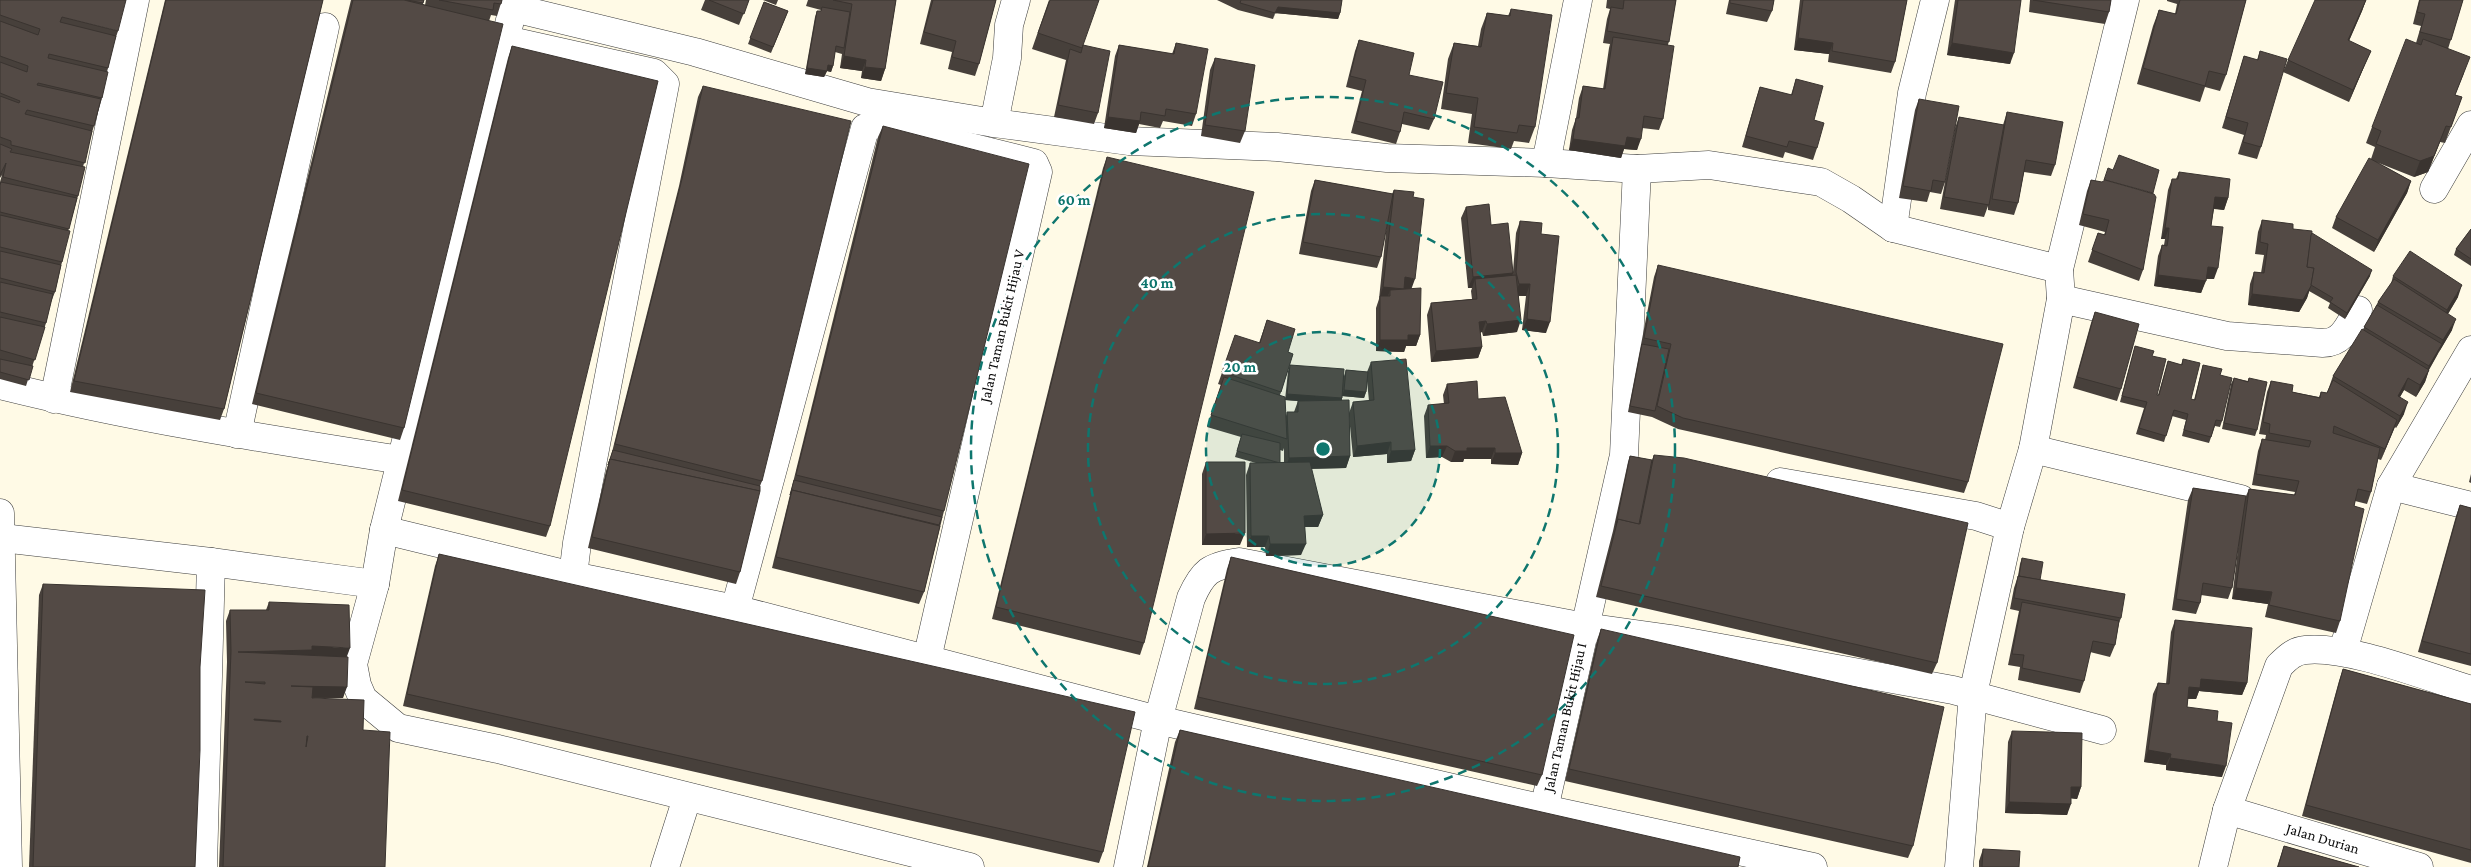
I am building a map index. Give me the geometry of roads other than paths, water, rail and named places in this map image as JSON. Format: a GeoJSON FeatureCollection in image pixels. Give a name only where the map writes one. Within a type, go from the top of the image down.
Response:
{"type":"FeatureCollection","features":[{"type":"Feature","properties":{"kind":"street"},"geometry":{"type":"LineString","coordinates":[[54,399],[136,0]]}},
{"type":"Feature","properties":{"kind":"street"},"geometry":{"type":"LineString","coordinates":[[994,123],[1007,58],[1009,25],[1016,0]]}},
{"type":"Feature","properties":{"kind":"street"},"geometry":{"type":"LineString","coordinates":[[1546,163],[1578,0]]}},
{"type":"Feature","properties":{"kind":"street"},"geometry":{"type":"LineString","coordinates":[[1893,228],[1912,93],[1935,0]]}},
{"type":"Feature","properties":{"kind":"street"},"geometry":{"type":"LineString","coordinates":[[1959,867],[1973,694],[2010,527],[2033,449],[2061,299],[2059,269],[2125,0]]}},
{"type":"Feature","properties":{"kind":"street"},"geometry":{"type":"LineString","coordinates":[[970,867],[687,798],[498,749],[398,728],[363,699],[357,685],[353,664],[375,584],[384,530],[514,4],[695,52],[867,102],[994,123],[1129,141],[1277,147],[1387,158],[1546,163],[1637,169],[1709,165],[1821,182],[1851,198],[1893,228],[2059,269]]}},
{"type":"Feature","properties":{"kind":"street"},"geometry":{"type":"LineString","coordinates":[[237,434],[325,27]]}},
{"type":"Feature","properties":{"kind":"street"},"geometry":{"type":"LineString","coordinates":[[506,40],[654,73],[665,84],[577,543],[573,576]]}},
{"type":"Feature","properties":{"kind":"street","name":"Jalan Taman Bukit Hijau V"},"geometry":{"type":"LineString","coordinates":[[736,609],[865,128],[877,124],[1034,163],[1038,172],[926,659]]}},
{"type":"Feature","properties":{"kind":"street"},"geometry":{"type":"LineString","coordinates":[[2434,190],[2471,125]]}},
{"type":"Feature","properties":{"kind":"street","name":"Jalan Taman Bukit Hijau I"},"geometry":{"type":"LineString","coordinates":[[1544,809],[1624,455],[1637,169]]}},
{"type":"Feature","properties":{"kind":"street"},"geometry":{"type":"LineString","coordinates":[[2061,299],[2228,336],[2323,343],[2336,341],[2358,310]]}},
{"type":"Feature","properties":{"kind":"street"},"geometry":{"type":"LineString","coordinates":[[2343,651],[2390,486],[2471,350]]}},
{"type":"Feature","properties":{"kind":"street"},"geometry":{"type":"LineString","coordinates":[[0,385],[54,399],[237,434],[401,460]]}},
{"type":"Feature","properties":{"kind":"street"},"geometry":{"type":"LineString","coordinates":[[2033,449],[2242,499]]}},
{"type":"Feature","properties":{"kind":"street"},"geometry":{"type":"LineString","coordinates":[[1624,455],[1653,460]]}},
{"type":"Feature","properties":{"kind":"street"},"geometry":{"type":"LineString","coordinates":[[1751,477],[1976,516],[2010,527]]}},
{"type":"Feature","properties":{"kind":"street"},"geometry":{"type":"LineString","coordinates":[[2390,486],[2471,506]]}},
{"type":"Feature","properties":{"kind":"street"},"geometry":{"type":"LineString","coordinates":[[8,867],[1,525],[211,562],[375,584]]}},
{"type":"Feature","properties":{"kind":"street"},"geometry":{"type":"LineString","coordinates":[[384,530],[573,576],[736,609],[1158,720],[1774,863],[1814,867]]}},
{"type":"Feature","properties":{"kind":"street"},"geometry":{"type":"LineString","coordinates":[[202,867],[211,562]]}},
{"type":"Feature","properties":{"kind":"street"},"geometry":{"type":"LineString","coordinates":[[1128,867],[1158,720],[1191,598],[1199,580],[1217,565],[1239,562],[1585,627],[1670,639],[1973,694],[2102,730]]}},
{"type":"Feature","properties":{"kind":"street"},"geometry":{"type":"LineString","coordinates":[[2213,867],[2227,810],[2279,666],[2290,655],[2304,650],[2343,651],[2471,690]]}},
{"type":"Feature","properties":{"kind":"street"},"geometry":{"type":"LineString","coordinates":[[665,867],[687,798]]}},
{"type":"Feature","properties":{"kind":"street","name":"Jalan Durian"},"geometry":{"type":"LineString","coordinates":[[2227,810],[2419,867]]}}]}
